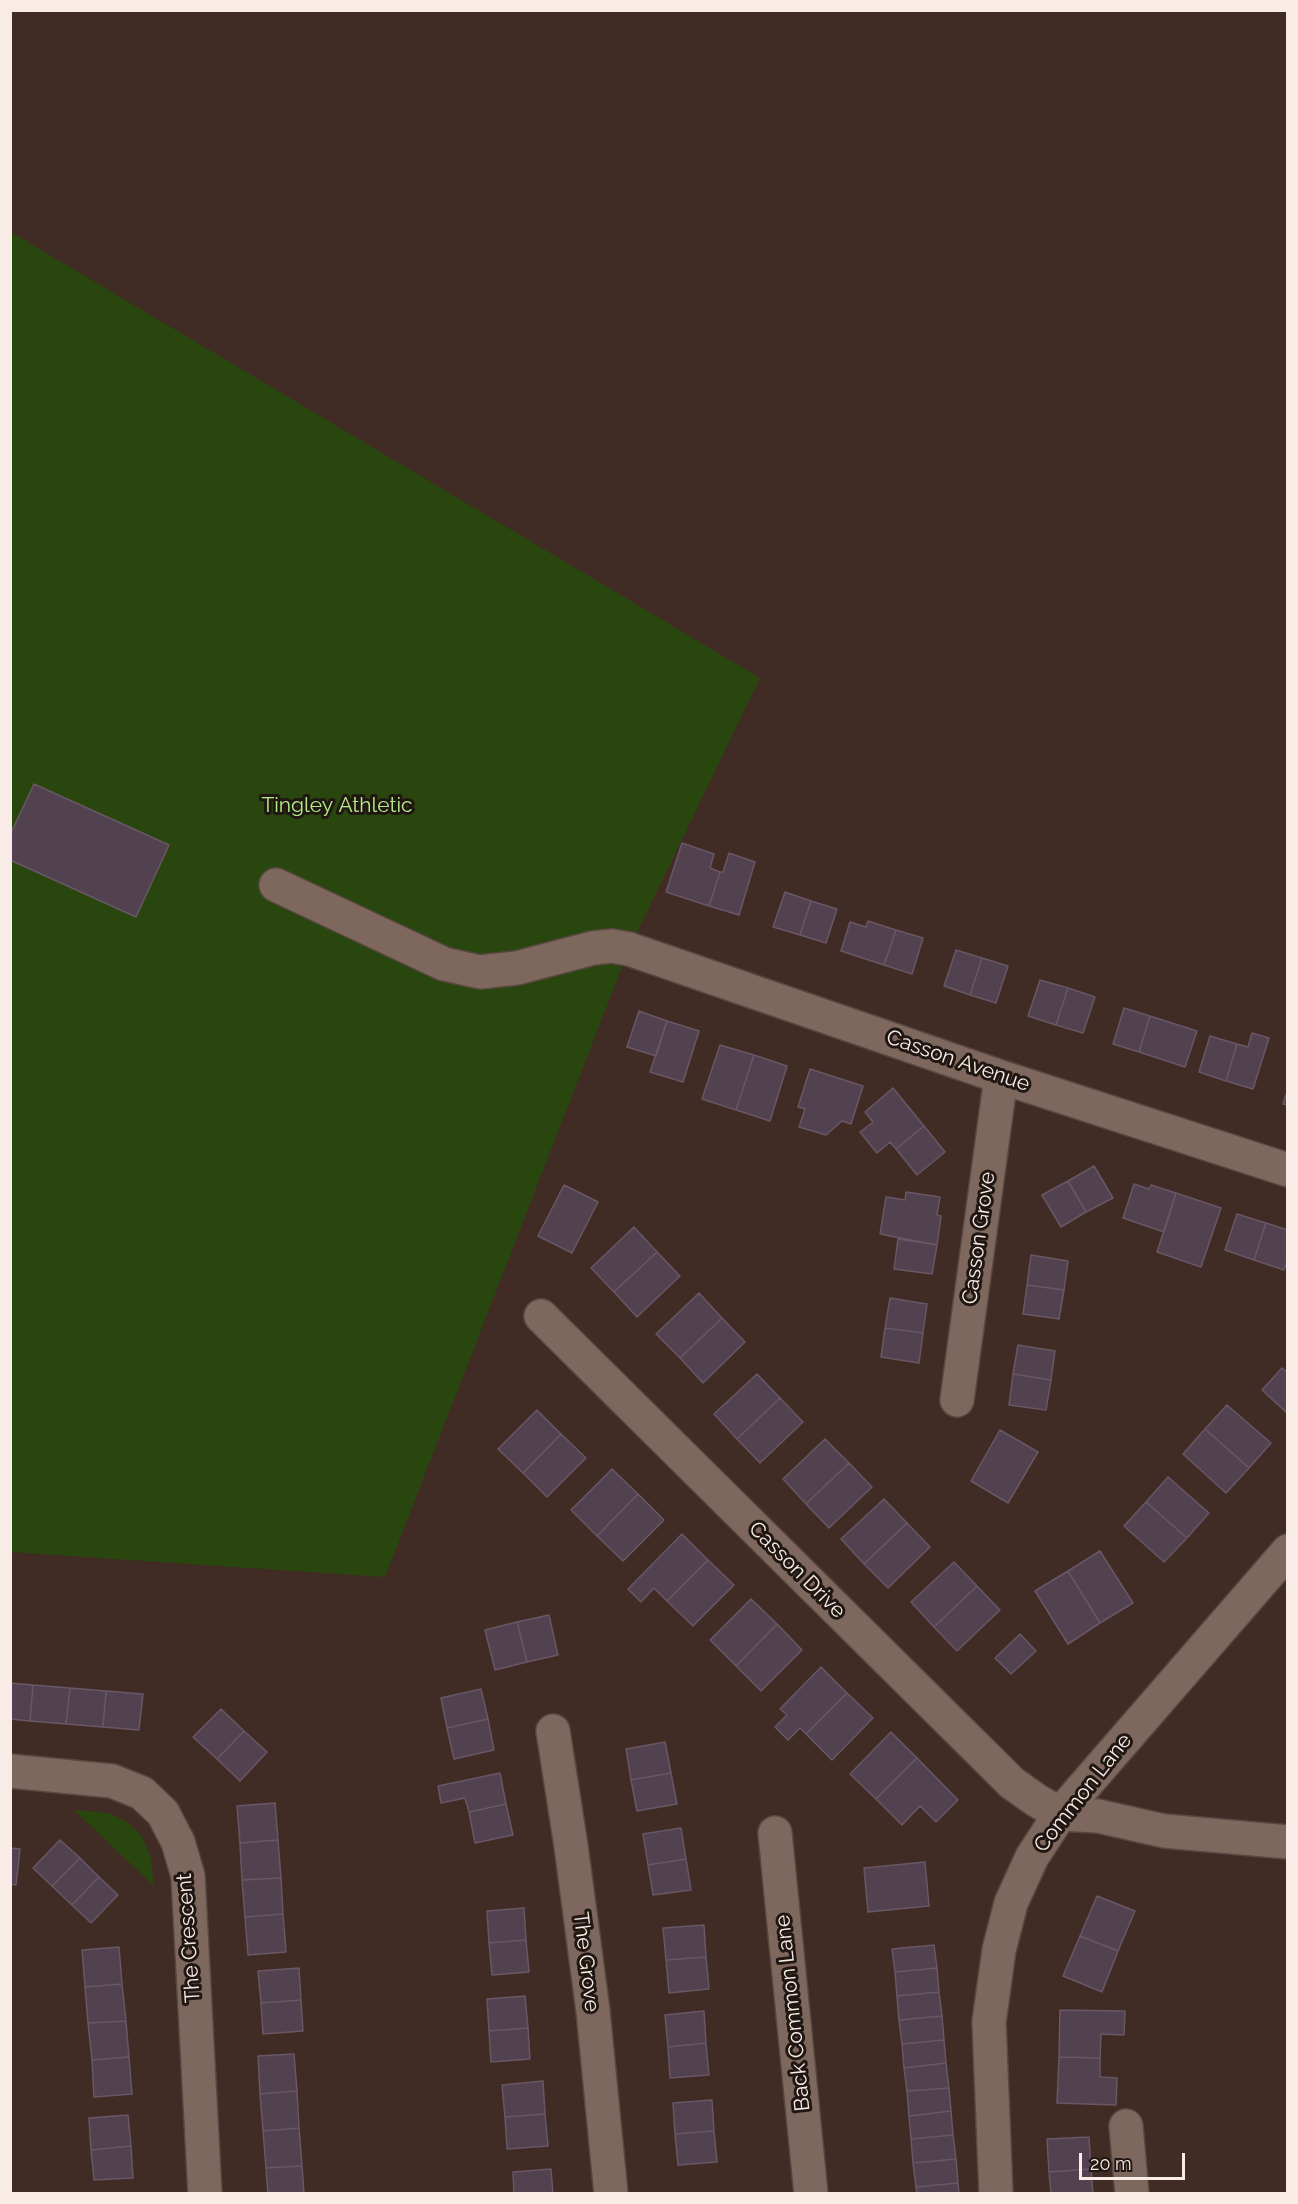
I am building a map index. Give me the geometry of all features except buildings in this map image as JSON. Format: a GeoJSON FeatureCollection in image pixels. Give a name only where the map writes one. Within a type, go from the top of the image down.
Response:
{"type":"FeatureCollection","features":[{"type":"Feature","properties":{"kind":"street","name":"Casson Avenue"},"geometry":{"type":"LineString","coordinates":[[276,885],[444,964],[480,972],[518,968],[594,948],[612,946],[629,949],[1001,1077],[1287,1170]]}},
{"type":"Feature","properties":{"kind":"street","name":"Casson Grove"},"geometry":{"type":"LineString","coordinates":[[957,1400],[1001,1077]]}},
{"type":"Feature","properties":{"kind":"street","name":"Casson Drive"},"geometry":{"type":"LineString","coordinates":[[541,1316],[1012,1783],[1060,1814]]}},
{"type":"Feature","properties":{"kind":"street","name":"Common Lane"},"geometry":{"type":"LineString","coordinates":[[996,2193],[989,2022],[999,1950],[1011,1903],[1032,1857],[1060,1814],[1287,1551]]}},
{"type":"Feature","properties":{"kind":"street","name":"The Grove"},"geometry":{"type":"LineString","coordinates":[[553,1731],[593,2011],[611,2193]]}},
{"type":"Feature","properties":{"kind":"street","name":"The Crescent"},"geometry":{"type":"LineString","coordinates":[[10,1771],[112,1782],[142,1793],[163,1813],[177,1842],[188,1876],[205,2193]]}},
{"type":"Feature","properties":{"kind":"street"},"geometry":{"type":"LineString","coordinates":[[1060,1814],[1098,1816],[1164,1831],[1287,1842]]}},
{"type":"Feature","properties":{"kind":"street","name":"Back Common Lane"},"geometry":{"type":"LineString","coordinates":[[775,1833],[811,2193]]}},
{"type":"Feature","properties":{"kind":"street"},"geometry":{"type":"LineString","coordinates":[[1126,2126],[1132,2193]]}},
{"type":"Feature","properties":{"kind":"green space","name":"Tingley Athletic"},"geometry":{"type":"Polygon","coordinates":[[[11,232],[760,678],[629,949],[385,1577],[11,1552],[11,232]]]}},
{"type":"Feature","properties":{"kind":"green space"},"geometry":{"type":"Polygon","coordinates":[[[74,1810],[108,1813],[129,1823],[143,1838],[151,1859],[154,1886],[74,1810]]]}}]}
